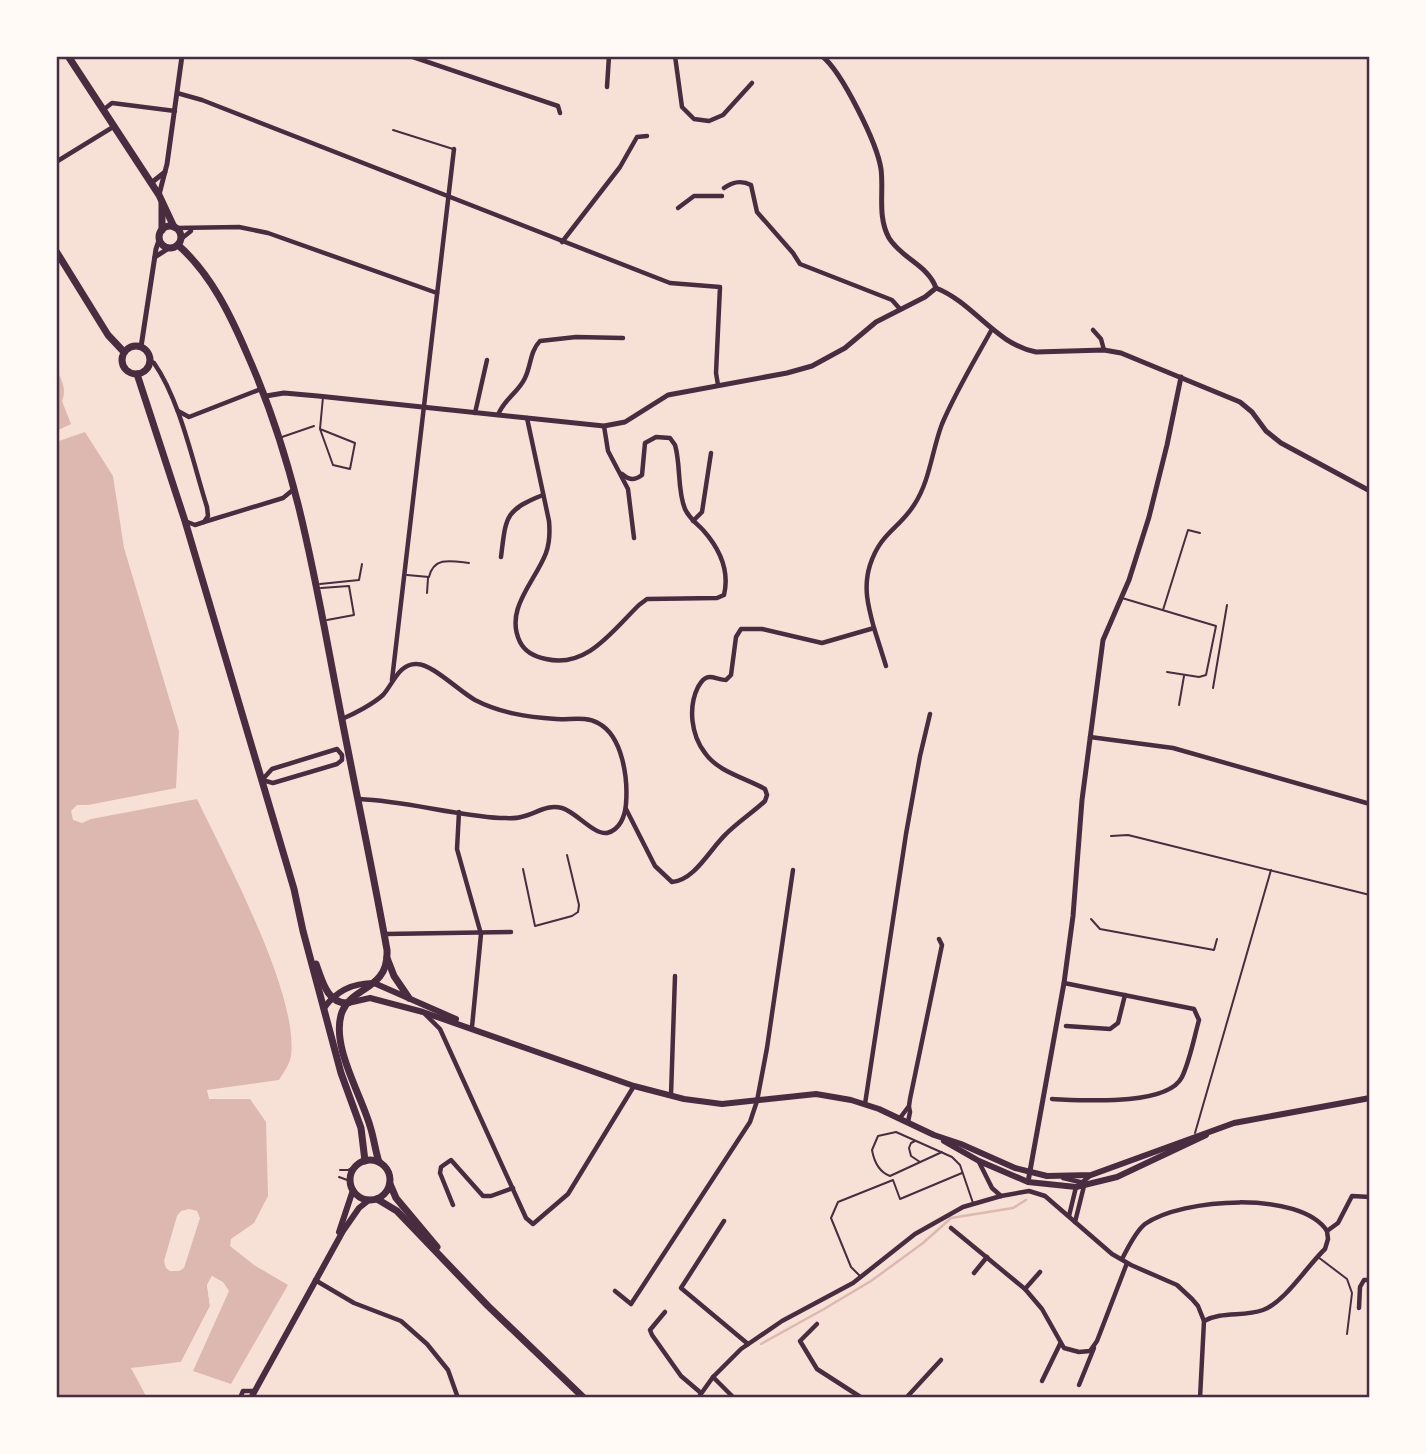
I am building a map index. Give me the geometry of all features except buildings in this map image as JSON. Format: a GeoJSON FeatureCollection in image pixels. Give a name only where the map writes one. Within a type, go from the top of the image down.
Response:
{"type":"FeatureCollection","features":[{"type":"Feature","properties":{"kind":"main road"},"geometry":{"type":"LineString","coordinates":[[68,56],[161,199],[180,233],[179,242],[210,282],[240,337],[281,437],[295,488],[323,620],[342,719],[345,753],[359,799],[387,957],[394,976],[409,998]]}},
{"type":"Feature","properties":{"kind":"main road"},"geometry":{"type":"LineString","coordinates":[[161,199],[162,230],[159,240],[163,246],[169,248],[179,242]]}},
{"type":"Feature","properties":{"kind":"main road"},"geometry":{"type":"LineString","coordinates":[[162,230],[167,227],[175,228]]}},
{"type":"Feature","properties":{"kind":"main road"},"geometry":{"type":"LineString","coordinates":[[56,251],[108,335],[124,352]]}},
{"type":"Feature","properties":{"kind":"main road"},"geometry":{"type":"LineString","coordinates":[[137,374],[147,368],[150,362],[148,353],[141,347],[130,347],[124,352],[124,368],[137,374],[185,521],[294,889],[341,1073],[361,1128],[365,1161]]}},
{"type":"Feature","properties":{"kind":"main road"},"geometry":{"type":"LineString","coordinates":[[303,931],[326,989],[338,1003],[370,998],[423,1012],[634,1086],[671,1096],[722,1104],[816,1094],[864,1104],[900,1118],[979,1161],[1028,1182],[1080,1185],[1117,1177],[1197,1138],[1253,1118],[1370,1098]]}},
{"type":"Feature","properties":{"kind":"main road"},"geometry":{"type":"LineString","coordinates":[[387,957],[374,984],[348,1003],[342,1013],[340,1039],[348,1069],[370,1125],[379,1162],[387,1169],[396,1198],[459,1275]]}},
{"type":"Feature","properties":{"kind":"main road"},"geometry":{"type":"LineString","coordinates":[[324,1008],[331,998],[352,986],[374,984],[486,1033]]}},
{"type":"Feature","properties":{"kind":"main road"},"geometry":{"type":"LineString","coordinates":[[934,1135],[1030,1173],[1062,1178],[1091,1175],[1197,1138]]}},
{"type":"Feature","properties":{"kind":"main road"},"geometry":{"type":"LineString","coordinates":[[379,1162],[365,1161],[356,1166],[350,1181],[353,1190],[360,1197],[373,1199],[397,1211],[551,1368],[584,1398]]}},
{"type":"Feature","properties":{"kind":"main road"},"geometry":{"type":"LineString","coordinates":[[251,1398],[352,1218],[373,1199],[387,1191],[390,1184]]}},
{"type":"Feature","properties":{"kind":"main road"},"geometry":{"type":"LineString","coordinates":[[330,1253],[353,1190]]}},
{"type":"Feature","properties":{"kind":"main road"},"geometry":{"type":"LineString","coordinates":[[551,1368],[577,1398]]}},
{"type":"Feature","properties":{"kind":"street"},"geometry":{"type":"LineString","coordinates":[[161,199],[182,56]]}},
{"type":"Feature","properties":{"kind":"street"},"geometry":{"type":"LineString","coordinates":[[410,56],[558,106],[560,113]]}},
{"type":"Feature","properties":{"kind":"street"},"geometry":{"type":"LineString","coordinates":[[607,87],[608,56]]}},
{"type":"Feature","properties":{"kind":"street"},"geometry":{"type":"LineString","coordinates":[[676,56],[682,107],[694,119],[709,121],[723,115],[752,83]]}},
{"type":"Feature","properties":{"kind":"street"},"geometry":{"type":"LineString","coordinates":[[822,56],[829,61],[843,83],[879,158],[881,208],[890,239],[901,253],[930,274],[936,288],[957,297],[992,329],[1017,346],[1035,352],[1104,350],[1121,353],[1240,402],[1252,412],[1266,431],[1281,443],[1370,491]]}},
{"type":"Feature","properties":{"kind":"street"},"geometry":{"type":"LineString","coordinates":[[177,93],[202,100],[670,283],[720,287],[716,373],[719,385]]}},
{"type":"Feature","properties":{"kind":"street"},"geometry":{"type":"LineString","coordinates":[[102,111],[112,103],[175,111]]}},
{"type":"Feature","properties":{"kind":"street"},"geometry":{"type":"LineString","coordinates":[[56,162],[113,127]]}},
{"type":"Feature","properties":{"kind":"street"},"geometry":{"type":"LineString","coordinates":[[562,242],[620,167],[637,137],[648,136]]}},
{"type":"Feature","properties":{"kind":"street"},"geometry":{"type":"LineString","coordinates":[[391,682],[454,149]]}},
{"type":"Feature","properties":{"kind":"street"},"geometry":{"type":"LineString","coordinates":[[151,183],[166,172]]}},
{"type":"Feature","properties":{"kind":"street"},"geometry":{"type":"LineString","coordinates":[[724,188],[740,182],[751,185],[757,212],[800,264],[892,300],[900,309]]}},
{"type":"Feature","properties":{"kind":"street"},"geometry":{"type":"LineString","coordinates":[[678,208],[694,196],[722,196]]}},
{"type":"Feature","properties":{"kind":"street"},"geometry":{"type":"LineString","coordinates":[[175,228],[194,230],[240,227],[268,233],[437,293]]}},
{"type":"Feature","properties":{"kind":"street"},"geometry":{"type":"LineString","coordinates":[[179,242],[194,230]]}},
{"type":"Feature","properties":{"kind":"street"},"geometry":{"type":"LineString","coordinates":[[141,347],[159,240]]}},
{"type":"Feature","properties":{"kind":"street"},"geometry":{"type":"LineString","coordinates":[[155,257],[169,248]]}},
{"type":"Feature","properties":{"kind":"street"},"geometry":{"type":"LineString","coordinates":[[176,408],[182,415],[189,416],[264,393],[284,393],[604,426],[625,422],[668,395],[812,366],[834,355],[868,328],[936,288]]}},
{"type":"Feature","properties":{"kind":"street"},"geometry":{"type":"LineString","coordinates":[[886,666],[866,592],[875,552],[885,534],[902,521],[915,504],[925,482],[943,423],[992,329]]}},
{"type":"Feature","properties":{"kind":"street"},"geometry":{"type":"LineString","coordinates":[[1093,330],[1101,339],[1104,350]]}},
{"type":"Feature","properties":{"kind":"street"},"geometry":{"type":"LineString","coordinates":[[499,415],[506,400],[520,387],[527,375],[533,350],[540,341],[576,337],[623,338]]}},
{"type":"Feature","properties":{"kind":"street"},"geometry":{"type":"LineString","coordinates":[[475,413],[486,360]]}},
{"type":"Feature","properties":{"kind":"street"},"geometry":{"type":"LineString","coordinates":[[150,362],[162,376],[176,408],[207,507],[208,516],[204,522]]}},
{"type":"Feature","properties":{"kind":"street"},"geometry":{"type":"LineString","coordinates":[[1028,1182],[1064,983],[1103,640],[1121,598],[1161,473],[1181,377]]}},
{"type":"Feature","properties":{"kind":"street"},"geometry":{"type":"LineString","coordinates":[[527,418],[550,537],[546,553],[519,603],[516,633],[523,648],[537,657],[549,660],[580,658],[592,651],[647,599],[718,598],[724,594],[726,576],[723,559],[702,529],[693,521],[682,501],[678,456],[670,438],[656,437],[645,443],[642,475],[635,480],[628,479],[616,469],[608,451],[604,426]]}},
{"type":"Feature","properties":{"kind":"street"},"geometry":{"type":"LineString","coordinates":[[693,521],[702,512],[711,453]]}},
{"type":"Feature","properties":{"kind":"street"},"geometry":{"type":"LineString","coordinates":[[621,474],[631,502],[634,538]]}},
{"type":"Feature","properties":{"kind":"street"},"geometry":{"type":"LineString","coordinates":[[185,521],[195,525],[283,498],[295,488]]}},
{"type":"Feature","properties":{"kind":"street"},"geometry":{"type":"LineString","coordinates":[[501,556],[505,524],[509,515],[517,506],[543,495]]}},
{"type":"Feature","properties":{"kind":"street"},"geometry":{"type":"LineString","coordinates":[[626,809],[655,866],[672,882],[681,881],[688,876],[723,837],[765,802],[767,795],[765,789],[712,761],[704,753],[697,739],[691,706],[701,681],[709,677],[726,680],[731,675],[736,637],[741,629],[762,629],[822,643],[874,628]]}},
{"type":"Feature","properties":{"kind":"street"},"geometry":{"type":"LineString","coordinates":[[342,719],[382,696],[401,669],[418,664],[427,667],[474,699],[500,711],[559,719],[584,719],[599,723],[605,727],[616,744],[626,779],[626,809],[622,822],[605,834],[575,813],[560,808],[544,808],[521,817],[500,818],[359,799]]}},
{"type":"Feature","properties":{"kind":"street"},"geometry":{"type":"LineString","coordinates":[[864,1104],[906,834],[930,714]]}},
{"type":"Feature","properties":{"kind":"street"},"geometry":{"type":"LineString","coordinates":[[1090,737],[1173,748],[1370,804]]}},
{"type":"Feature","properties":{"kind":"street"},"geometry":{"type":"LineString","coordinates":[[337,749],[345,753],[337,764],[273,783],[262,780],[267,773],[277,768],[337,749]]}},
{"type":"Feature","properties":{"kind":"street"},"geometry":{"type":"LineString","coordinates":[[459,812],[457,849],[481,934],[472,1027]]}},
{"type":"Feature","properties":{"kind":"street"},"geometry":{"type":"LineString","coordinates":[[615,1291],[631,1304],[750,1122],[757,1101],[793,870]]}},
{"type":"Feature","properties":{"kind":"street"},"geometry":{"type":"LineString","coordinates":[[384,934],[511,932]]}},
{"type":"Feature","properties":{"kind":"street"},"geometry":{"type":"LineString","coordinates":[[908,1122],[942,945],[939,939]]}},
{"type":"Feature","properties":{"kind":"street"},"geometry":{"type":"LineString","coordinates":[[671,1096],[675,976]]}},
{"type":"Feature","properties":{"kind":"street"},"geometry":{"type":"LineString","coordinates":[[1052,1099],[1123,1101],[1167,1090],[1181,1080],[1199,1020],[1194,1009],[1064,983]]}},
{"type":"Feature","properties":{"kind":"street"},"geometry":{"type":"LineString","coordinates":[[1066,1027],[1110,1029],[1118,1023],[1125,995]]}},
{"type":"Feature","properties":{"kind":"street"},"geometry":{"type":"LineString","coordinates":[[423,1012],[440,1030],[526,1217],[533,1224],[568,1194],[634,1086]]}},
{"type":"Feature","properties":{"kind":"street"},"geometry":{"type":"LineString","coordinates":[[440,1030],[450,1021]]}},
{"type":"Feature","properties":{"kind":"street"},"geometry":{"type":"LineString","coordinates":[[900,1118],[909,1106]]}},
{"type":"Feature","properties":{"kind":"street"},"geometry":{"type":"LineString","coordinates":[[453,1205],[440,1173],[440,1167],[451,1160],[483,1196],[513,1188]]}},
{"type":"Feature","properties":{"kind":"street"},"geometry":{"type":"LineString","coordinates":[[979,1161],[992,1188],[1002,1196]]}},
{"type":"Feature","properties":{"kind":"street"},"geometry":{"type":"LineString","coordinates":[[1069,1216],[1080,1185],[1091,1175]]}},
{"type":"Feature","properties":{"kind":"street"},"geometry":{"type":"LineString","coordinates":[[1062,1178],[1080,1185]]}},
{"type":"Feature","properties":{"kind":"street"},"geometry":{"type":"LineString","coordinates":[[1075,1222],[1080,1185]]}},
{"type":"Feature","properties":{"kind":"street"},"geometry":{"type":"LineString","coordinates":[[665,1312],[650,1330],[652,1335],[699,1396],[713,1377],[748,1344],[782,1321],[839,1293],[915,1234],[950,1213],[973,1204],[1029,1191],[1040,1193],[1104,1248],[1124,1261],[1177,1285],[1198,1306],[1204,1321],[1200,1398]]}},
{"type":"Feature","properties":{"kind":"street"},"geometry":{"type":"LineString","coordinates":[[1327,1231],[1338,1223],[1352,1196],[1370,1197]]}},
{"type":"Feature","properties":{"kind":"street"},"geometry":{"type":"LineString","coordinates":[[1080,1385],[1124,1261],[1143,1226],[1171,1213],[1206,1205],[1243,1202],[1295,1210],[1321,1222],[1327,1231],[1325,1249],[1273,1305],[1261,1310],[1222,1315],[1204,1321]]}},
{"type":"Feature","properties":{"kind":"street"},"geometry":{"type":"LineString","coordinates":[[724,1221],[681,1288],[748,1344]]}},
{"type":"Feature","properties":{"kind":"street"},"geometry":{"type":"LineString","coordinates":[[951,1228],[1026,1289],[1042,1309],[1064,1348],[1080,1352],[1090,1351],[1097,1341]]}},
{"type":"Feature","properties":{"kind":"street"},"geometry":{"type":"LineString","coordinates":[[974,1273],[987,1257]]}},
{"type":"Feature","properties":{"kind":"street"},"geometry":{"type":"LineString","coordinates":[[1026,1289],[1040,1272]]}},
{"type":"Feature","properties":{"kind":"street"},"geometry":{"type":"LineString","coordinates":[[315,1280],[354,1303],[401,1321],[427,1344],[448,1370],[458,1398]]}},
{"type":"Feature","properties":{"kind":"street"},"geometry":{"type":"LineString","coordinates":[[1359,1308],[1360,1287],[1364,1280],[1370,1280]]}},
{"type":"Feature","properties":{"kind":"street"},"geometry":{"type":"LineString","coordinates":[[817,1324],[800,1341],[817,1370],[862,1398]]}},
{"type":"Feature","properties":{"kind":"street"},"geometry":{"type":"LineString","coordinates":[[1042,1381],[1060,1344]]}},
{"type":"Feature","properties":{"kind":"street"},"geometry":{"type":"LineString","coordinates":[[906,1398],[941,1360]]}},
{"type":"Feature","properties":{"kind":"street"},"geometry":{"type":"LineString","coordinates":[[713,1377],[734,1398]]}},
{"type":"Feature","properties":{"kind":"street"},"geometry":{"type":"LineString","coordinates":[[240,1398],[243,1391],[255,1391]]}},
{"type":"Feature","properties":{"kind":"lane"},"geometry":{"type":"LineString","coordinates":[[393,130],[454,149]]}},
{"type":"Feature","properties":{"kind":"lane"},"geometry":{"type":"LineString","coordinates":[[320,429],[355,443],[350,468],[333,465],[320,429],[323,396]]}},
{"type":"Feature","properties":{"kind":"lane"},"geometry":{"type":"LineString","coordinates":[[281,437],[314,426]]}},
{"type":"Feature","properties":{"kind":"lane"},"geometry":{"type":"LineString","coordinates":[[1163,610],[1188,530],[1200,533]]}},
{"type":"Feature","properties":{"kind":"lane"},"geometry":{"type":"LineString","coordinates":[[427,593],[429,572],[438,562],[469,563]]}},
{"type":"Feature","properties":{"kind":"lane"},"geometry":{"type":"LineString","coordinates":[[316,586],[359,580],[362,564]]}},
{"type":"Feature","properties":{"kind":"lane"},"geometry":{"type":"LineString","coordinates":[[403,575],[429,577]]}},
{"type":"Feature","properties":{"kind":"lane"},"geometry":{"type":"LineString","coordinates":[[316,586],[349,586],[354,615],[323,620]]}},
{"type":"Feature","properties":{"kind":"lane"},"geometry":{"type":"LineString","coordinates":[[1121,598],[1216,626],[1206,675],[1184,676],[1167,672]]}},
{"type":"Feature","properties":{"kind":"lane"},"geometry":{"type":"LineString","coordinates":[[1213,688],[1227,605]]}},
{"type":"Feature","properties":{"kind":"lane"},"geometry":{"type":"LineString","coordinates":[[1179,705],[1184,676]]}},
{"type":"Feature","properties":{"kind":"lane"},"geometry":{"type":"LineString","coordinates":[[1111,836],[1132,836],[1370,895]]}},
{"type":"Feature","properties":{"kind":"lane"},"geometry":{"type":"LineString","coordinates":[[523,869],[534,926],[572,916],[578,912],[579,905],[567,855]]}},
{"type":"Feature","properties":{"kind":"lane"},"geometry":{"type":"LineString","coordinates":[[1197,1138],[1194,1130],[1271,870]]}},
{"type":"Feature","properties":{"kind":"lane"},"geometry":{"type":"LineString","coordinates":[[1091,919],[1100,929],[1214,950],[1217,939]]}},
{"type":"Feature","properties":{"kind":"lane"},"geometry":{"type":"LineString","coordinates":[[942,1152],[890,1176],[879,1167],[872,1150],[878,1136],[896,1132],[942,1152],[952,1157],[963,1172],[973,1204]]}},
{"type":"Feature","properties":{"kind":"lane"},"geometry":{"type":"LineString","coordinates":[[916,1141],[911,1143],[909,1148],[911,1156],[920,1163]]}},
{"type":"Feature","properties":{"kind":"lane"},"geometry":{"type":"LineString","coordinates":[[340,1170],[356,1166]]}},
{"type":"Feature","properties":{"kind":"lane"},"geometry":{"type":"LineString","coordinates":[[861,1278],[851,1267],[831,1218],[838,1202],[893,1180],[900,1199],[963,1172]]}},
{"type":"Feature","properties":{"kind":"lane"},"geometry":{"type":"LineString","coordinates":[[339,1177],[350,1181]]}},
{"type":"Feature","properties":{"kind":"lane"},"geometry":{"type":"LineString","coordinates":[[1318,1256],[1347,1279],[1352,1293],[1347,1334]]}},
{"type":"Feature","properties":{"kind":"shaded area"},"geometry":{"type":"Polygon","coordinates":[[[56,369],[63,385],[62,401],[71,424],[56,431],[56,369]]]}},
{"type":"Feature","properties":{"kind":"shaded area"},"geometry":{"type":"Polygon","coordinates":[[[85,432],[113,476],[124,548],[179,731],[176,788],[77,805],[71,811],[73,820],[82,823],[197,799],[258,926],[284,998],[290,1030],[291,1056],[279,1080],[207,1090],[209,1099],[250,1099],[266,1122],[268,1196],[254,1223],[231,1239],[230,1246],[254,1265],[288,1285],[231,1384],[193,1371],[229,1291],[223,1282],[212,1276],[207,1285],[210,1306],[181,1362],[131,1368],[147,1398],[56,1398],[56,442],[85,432]]]}},
{"type":"Feature","properties":{"kind":"pier"},"geometry":{"type":"Polygon","coordinates":[[[181,1211],[197,1211],[200,1218],[184,1268],[170,1271],[164,1261],[177,1216],[181,1211]]]}},
{"type":"Feature","properties":{"kind":"pier"},"geometry":{"type":"Polygon","coordinates":[[[212,1276],[225,1285],[224,1289],[213,1281],[211,1285],[214,1307],[184,1364],[175,1366],[172,1363],[181,1362],[210,1306],[207,1285],[212,1276]]]}},
{"type":"Feature","properties":{"kind":"waterway"},"geometry":{"type":"LineString","coordinates":[[761,1344],[871,1281],[923,1243],[951,1218],[1013,1208],[1026,1200]]}}]}
